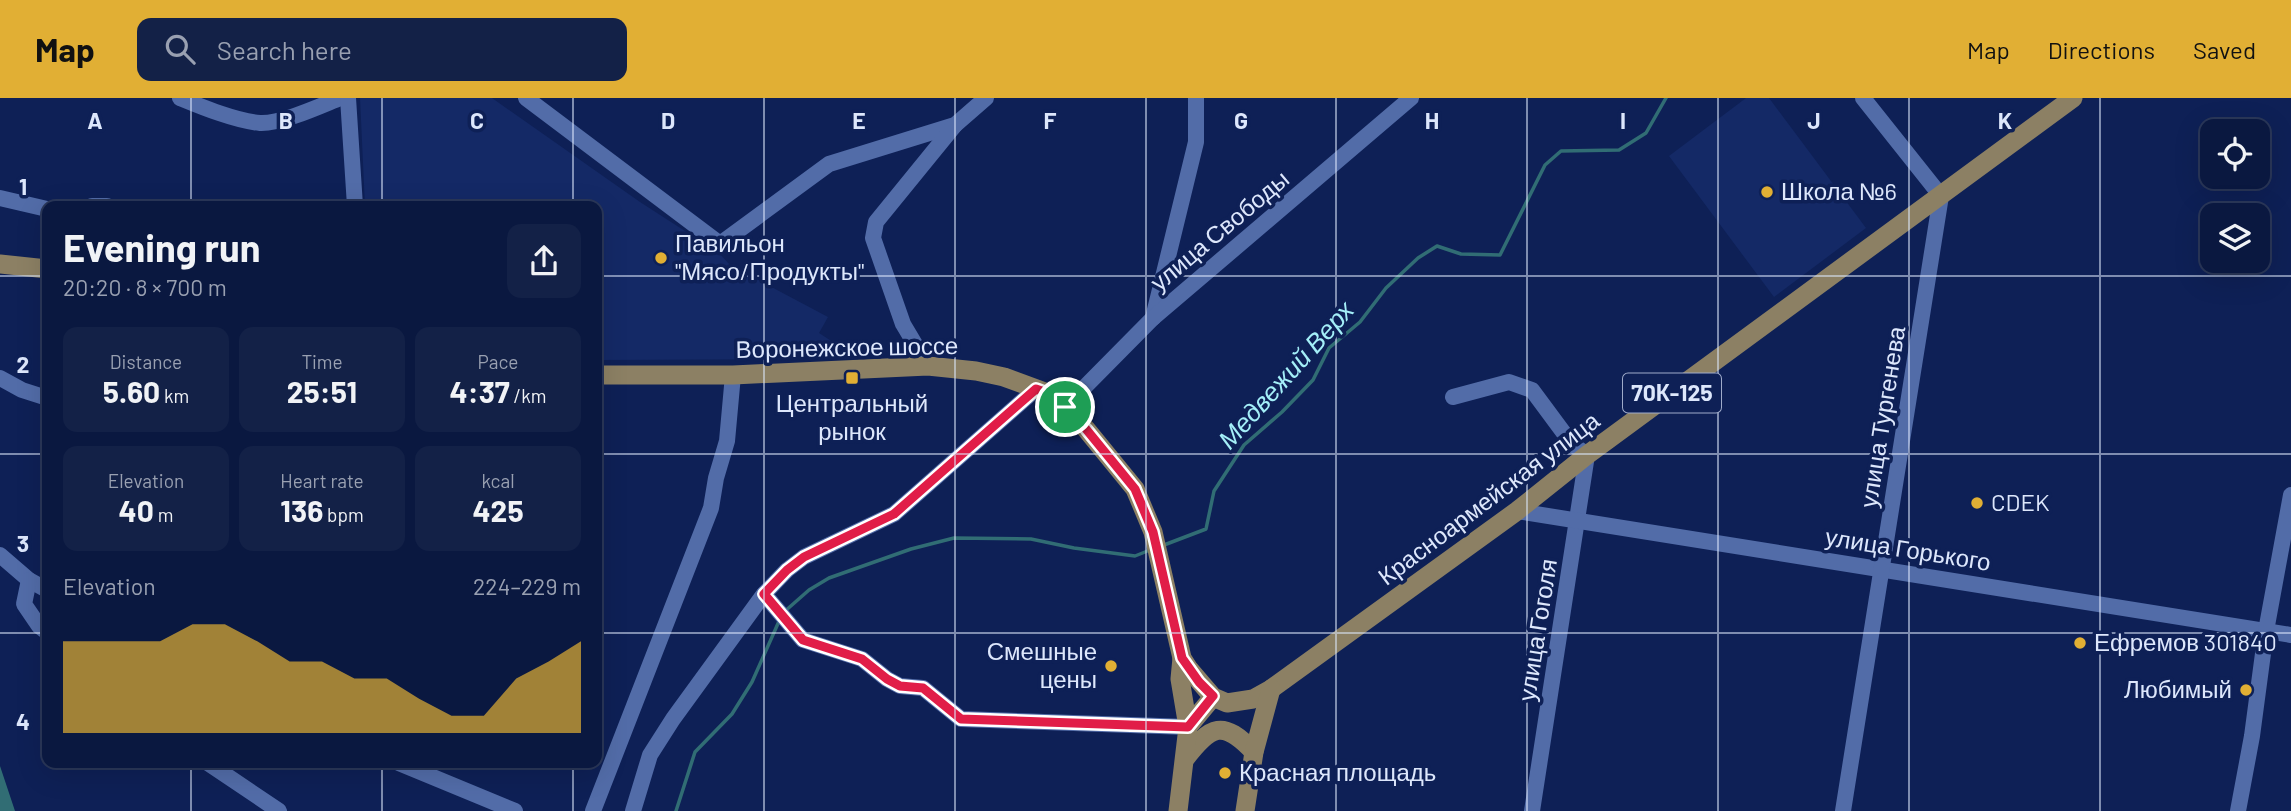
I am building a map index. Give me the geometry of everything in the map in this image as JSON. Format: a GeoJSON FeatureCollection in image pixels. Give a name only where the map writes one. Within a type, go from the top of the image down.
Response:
{"type":"FeatureCollection","features":[{"type":"Feature","properties":{"kind":"main road","name":"Красноармейская улица"},"geometry":{"type":"LineString","coordinates":[[1271,689],[2073,98]]}},
{"type":"Feature","properties":{"kind":"main road"},"geometry":{"type":"LineString","coordinates":[[0,264],[42,268]]}},
{"type":"Feature","properties":{"kind":"main road","name":"Воронежское шоссе"},"geometry":{"type":"LineString","coordinates":[[602,375],[733,375],[928,366],[975,371],[1050,394],[1086,429],[1135,489],[1153,532],[1181,656]]}},
{"type":"Feature","properties":{"kind":"main road"},"geometry":{"type":"LineString","coordinates":[[1181,656],[1199,682],[1219,701],[1236,704],[1271,689]]}},
{"type":"Feature","properties":{"kind":"main road"},"geometry":{"type":"LineString","coordinates":[[1178,811],[1188,727],[1180,679],[1181,656]]}},
{"type":"Feature","properties":{"kind":"main road"},"geometry":{"type":"LineString","coordinates":[[1245,811],[1254,752],[1271,689]]}},
{"type":"Feature","properties":{"kind":"main road"},"geometry":{"type":"LineString","coordinates":[[1188,727],[1213,696]]}},
{"type":"Feature","properties":{"kind":"main road"},"geometry":{"type":"LineString","coordinates":[[1236,704],[1249,730],[1254,752]]}},
{"type":"Feature","properties":{"kind":"main road"},"geometry":{"type":"LineString","coordinates":[[1185,759],[1203,738],[1222,730],[1229,730],[1239,736],[1254,752]]}},
{"type":"Feature","properties":{"kind":"street"},"geometry":{"type":"LineString","coordinates":[[180,98],[208,109],[261,123],[296,115],[340,98]]}},
{"type":"Feature","properties":{"kind":"street"},"geometry":{"type":"LineString","coordinates":[[348,98],[355,201]]}},
{"type":"Feature","properties":{"kind":"street"},"geometry":{"type":"LineString","coordinates":[[526,98],[720,244],[829,164],[955,125]]}},
{"type":"Feature","properties":{"kind":"street"},"geometry":{"type":"LineString","coordinates":[[928,366],[903,324],[873,238],[876,222],[955,125],[986,98]]}},
{"type":"Feature","properties":{"kind":"street"},"geometry":{"type":"LineString","coordinates":[[1153,318],[1196,142],[1196,98]]}},
{"type":"Feature","properties":{"kind":"street","name":"улица Свободы"},"geometry":{"type":"LineString","coordinates":[[1065,407],[1153,318],[1411,98]]}},
{"type":"Feature","properties":{"kind":"street"},"geometry":{"type":"LineString","coordinates":[[1863,98],[1941,196]]}},
{"type":"Feature","properties":{"kind":"street","name":"улица Тургенева"},"geometry":{"type":"LineString","coordinates":[[1843,811],[1941,196]]}},
{"type":"Feature","properties":{"kind":"street"},"geometry":{"type":"LineString","coordinates":[[0,198],[42,208]]}},
{"type":"Feature","properties":{"kind":"street"},"geometry":{"type":"LineString","coordinates":[[593,811],[711,508],[716,478],[727,441],[733,375]]}},
{"type":"Feature","properties":{"kind":"street"},"geometry":{"type":"LineString","coordinates":[[0,378],[22,390],[42,396]]}},
{"type":"Feature","properties":{"kind":"street"},"geometry":{"type":"LineString","coordinates":[[1452,397],[1509,382],[1532,390],[1572,444],[1587,455]]}},
{"type":"Feature","properties":{"kind":"street"},"geometry":{"type":"LineString","coordinates":[[633,811],[650,755],[764,594],[804,557],[894,514],[1036,389]]}},
{"type":"Feature","properties":{"kind":"street","name":"улица Гоголя"},"geometry":{"type":"LineString","coordinates":[[1532,811],[1587,455]]}},
{"type":"Feature","properties":{"kind":"street"},"geometry":{"type":"LineString","coordinates":[[2238,811],[2252,736],[2266,631],[2291,495]]}},
{"type":"Feature","properties":{"kind":"street","name":"улица Горького"},"geometry":{"type":"LineString","coordinates":[[1517,510],[2291,635]]}},
{"type":"Feature","properties":{"kind":"street"},"geometry":{"type":"LineString","coordinates":[[0,555],[29,580],[42,587]]}},
{"type":"Feature","properties":{"kind":"street"},"geometry":{"type":"LineString","coordinates":[[29,580],[24,604],[42,628]]}},
{"type":"Feature","properties":{"kind":"street"},"geometry":{"type":"LineString","coordinates":[[764,594],[803,640],[862,659],[900,686],[923,688],[961,719],[1188,727]]}},
{"type":"Feature","properties":{"kind":"street"},"geometry":{"type":"LineString","coordinates":[[215,768],[279,811]]}},
{"type":"Feature","properties":{"kind":"street"},"geometry":{"type":"LineString","coordinates":[[411,768],[515,811]]}},
{"type":"Feature","properties":{"kind":"shaded area"},"geometry":{"type":"Polygon","coordinates":[[[360,98],[492,98],[640,202],[719,253],[730,265],[828,317],[819,333],[859,359],[602,360],[602,201],[365,201],[360,98]]]}},
{"type":"Feature","properties":{"kind":"shaded area","name":"Школа №6"},"geometry":{"type":"Polygon","coordinates":[[[1746,98],[1769,98],[1866,228],[1774,297],[1669,156],[1746,98]]]}},
{"type":"Feature","properties":{"kind":"shaded area"},"geometry":{"type":"Polygon","coordinates":[[[0,766],[15,811],[0,811],[0,766]]]}},
{"type":"Feature","properties":{"kind":"waterway","name":"Медвежий Верх"},"geometry":{"type":"LineString","coordinates":[[1164,545],[1206,529],[1214,491],[1244,445],[1313,380],[1329,348],[1360,322],[1386,288],[1418,258],[1437,246],[1461,254],[1500,255],[1545,165],[1561,151],[1619,150],[1646,133],[1666,98]]}},
{"type":"Feature","properties":{"kind":"waterway","name":"Медвежий Верх"},"geometry":{"type":"LineString","coordinates":[[784,612],[809,590],[829,578],[911,549],[954,538],[1031,539],[1135,556],[1150,550]]}},
{"type":"Feature","properties":{"kind":"waterway","name":"Медвежий Верх"},"geometry":{"type":"LineString","coordinates":[[676,811],[695,752],[732,714],[752,682],[780,619]]}},
{"type":"Feature","properties":{"kind":"place","name":"Школа №6"},"geometry":{"type":"Point","coordinates":[1767,192]}},
{"type":"Feature","properties":{"kind":"place","name":"Павильон \"Мясо/Продукты\""},"geometry":{"type":"Point","coordinates":[661,258]}},
{"type":"Feature","properties":{"kind":"place","name":"Центральный рынок"},"geometry":{"type":"Point","coordinates":[852,378]}},
{"type":"Feature","properties":{"kind":"place","name":"CDEK"},"geometry":{"type":"Point","coordinates":[1977,503]}},
{"type":"Feature","properties":{"kind":"place","name":"Ефремов 301840"},"geometry":{"type":"Point","coordinates":[2080,643]}},
{"type":"Feature","properties":{"kind":"place","name":"Смешные цены"},"geometry":{"type":"Point","coordinates":[1111,666]}},
{"type":"Feature","properties":{"kind":"place","name":"Любимый"},"geometry":{"type":"Point","coordinates":[2246,690]}},
{"type":"Feature","properties":{"kind":"place","name":"Красная площадь"},"geometry":{"type":"Point","coordinates":[1225,773]}},
{"type":"Feature","properties":{"kind":"route"},"geometry":{"type":"LineString","coordinates":[[1036,389],[1050,394],[1065,407],[1135,489],[1153,532],[1182,658],[1213,696],[1188,727],[961,719],[923,688],[900,686],[862,659],[803,640],[764,594],[804,557],[894,514],[1036,389]]}}]}
